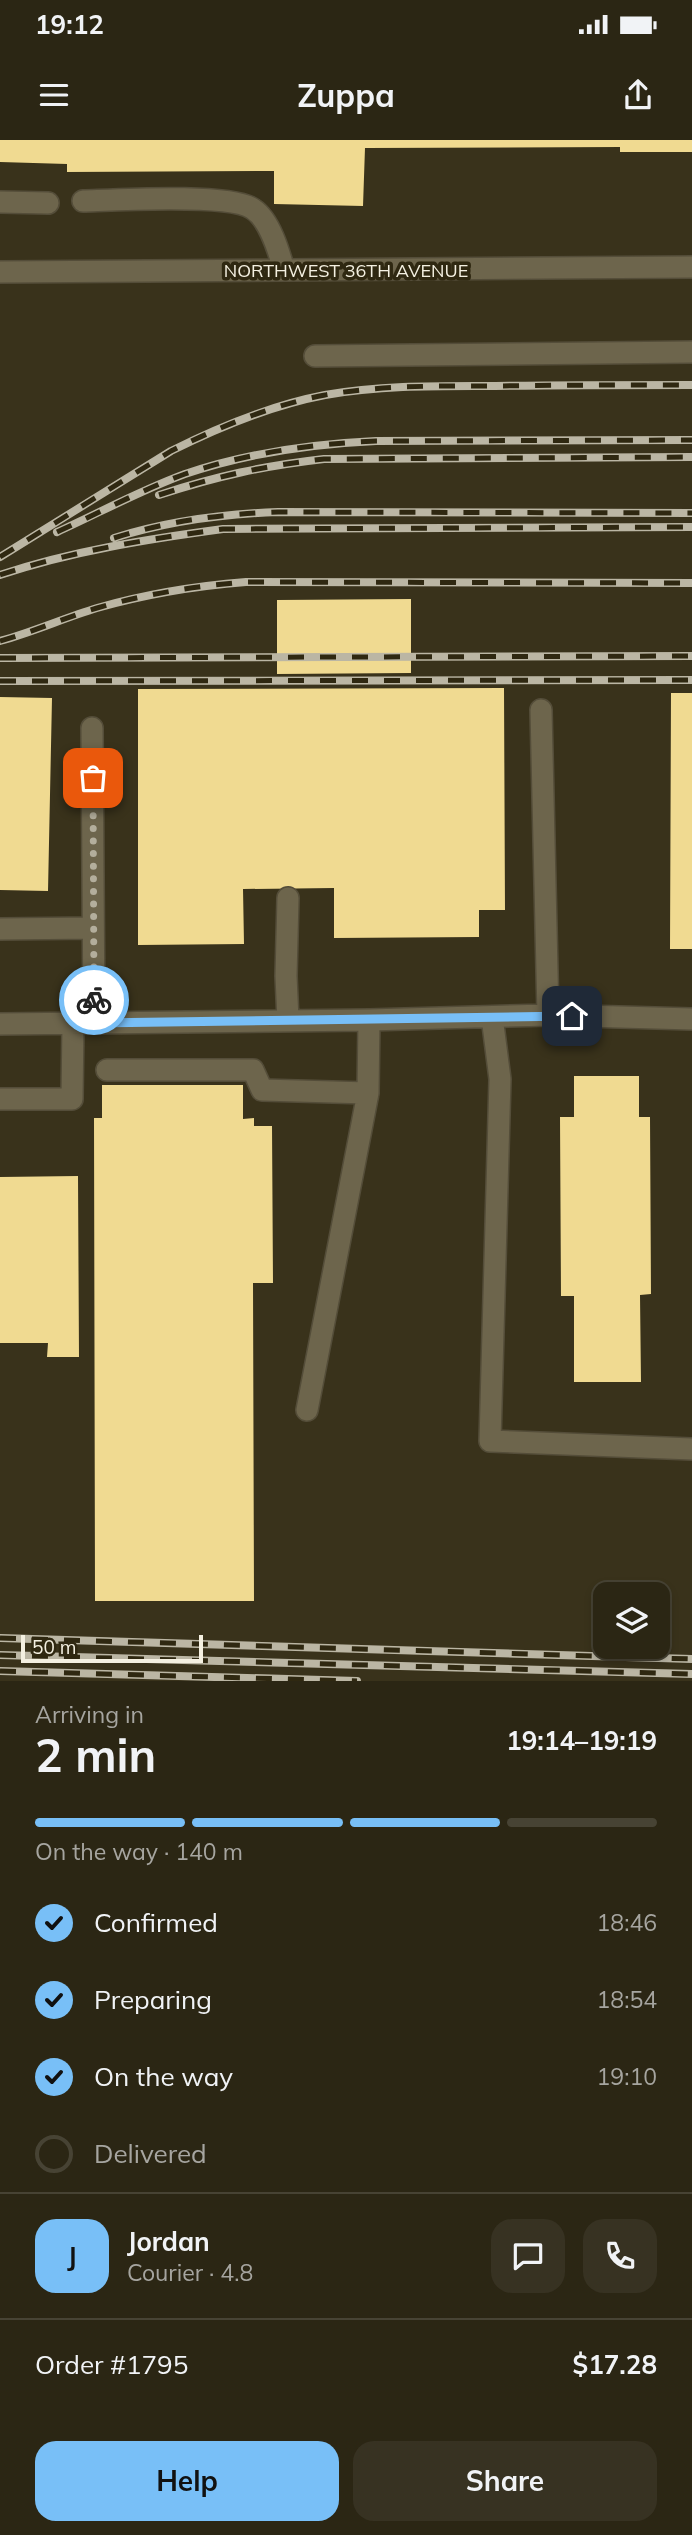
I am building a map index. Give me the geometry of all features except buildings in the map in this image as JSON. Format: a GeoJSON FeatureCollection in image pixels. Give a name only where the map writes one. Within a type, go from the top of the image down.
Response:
{"type":"FeatureCollection","features":[{"type":"Feature","properties":{"kind":"street"},"geometry":{"type":"LineString","coordinates":[[83,201],[221,199],[253,208],[274,236],[284,270]]}},
{"type":"Feature","properties":{"kind":"street"},"geometry":{"type":"LineString","coordinates":[[0,202],[48,203]]}},
{"type":"Feature","properties":{"kind":"street","name":"NORTHWEST 36TH AVENUE"},"geometry":{"type":"LineString","coordinates":[[0,272],[692,267]]}},
{"type":"Feature","properties":{"kind":"street"},"geometry":{"type":"LineString","coordinates":[[315,356],[692,352]]}},
{"type":"Feature","properties":{"kind":"street"},"geometry":{"type":"LineString","coordinates":[[541,710],[548,1015]]}},
{"type":"Feature","properties":{"kind":"street"},"geometry":{"type":"LineString","coordinates":[[0,1099],[72,1099],[84,1023],[93,928],[92,728]]}},
{"type":"Feature","properties":{"kind":"street"},"geometry":{"type":"LineString","coordinates":[[288,898],[288,1020]]}},
{"type":"Feature","properties":{"kind":"street"},"geometry":{"type":"LineString","coordinates":[[0,929],[93,928]]}},
{"type":"Feature","properties":{"kind":"street"},"geometry":{"type":"LineString","coordinates":[[0,1024],[548,1015],[692,1019]]}},
{"type":"Feature","properties":{"kind":"street"},"geometry":{"type":"LineString","coordinates":[[492,1017],[500,1079],[490,1441],[692,1449]]}},
{"type":"Feature","properties":{"kind":"street"},"geometry":{"type":"LineString","coordinates":[[306,1410],[369,1093],[369,1020]]}},
{"type":"Feature","properties":{"kind":"street"},"geometry":{"type":"LineString","coordinates":[[107,1070],[253,1070],[262,1090],[369,1093]]}},
{"type":"Feature","properties":{"kind":"railway"},"geometry":{"type":"LineString","coordinates":[[0,557],[171,451],[246,418],[305,399],[367,389],[410,387],[692,385]]}},
{"type":"Feature","properties":{"kind":"railway"},"geometry":{"type":"LineString","coordinates":[[57,532],[185,474],[232,460],[303,447],[376,441],[692,440]]}},
{"type":"Feature","properties":{"kind":"railway"},"geometry":{"type":"LineString","coordinates":[[159,495],[240,472],[324,459],[692,457]]}},
{"type":"Feature","properties":{"kind":"railway"},"geometry":{"type":"LineString","coordinates":[[114,538],[195,519],[278,512],[692,513]]}},
{"type":"Feature","properties":{"kind":"railway"},"geometry":{"type":"LineString","coordinates":[[0,575],[110,547],[223,529],[692,527]]}},
{"type":"Feature","properties":{"kind":"railway"},"geometry":{"type":"LineString","coordinates":[[0,641],[97,608],[134,599],[189,588],[246,582],[692,583]]}},
{"type":"Feature","properties":{"kind":"railway"},"geometry":{"type":"LineString","coordinates":[[0,658],[692,656]]}},
{"type":"Feature","properties":{"kind":"railway"},"geometry":{"type":"LineString","coordinates":[[0,681],[692,680]]}},
{"type":"Feature","properties":{"kind":"railway"},"geometry":{"type":"LineString","coordinates":[[0,1638],[692,1659]]}},
{"type":"Feature","properties":{"kind":"railway"},"geometry":{"type":"LineString","coordinates":[[0,1655],[692,1674]]}},
{"type":"Feature","properties":{"kind":"railway"},"geometry":{"type":"LineString","coordinates":[[0,1671],[357,1681]]}},
{"type":"Feature","properties":{"kind":"way so far"},"geometry":{"type":"LineString","coordinates":[[93,778],[94,1000]]}},
{"type":"Feature","properties":{"kind":"route"},"geometry":{"type":"LineString","coordinates":[[94,1000],[94,1023],[572,1016]]}}]}
